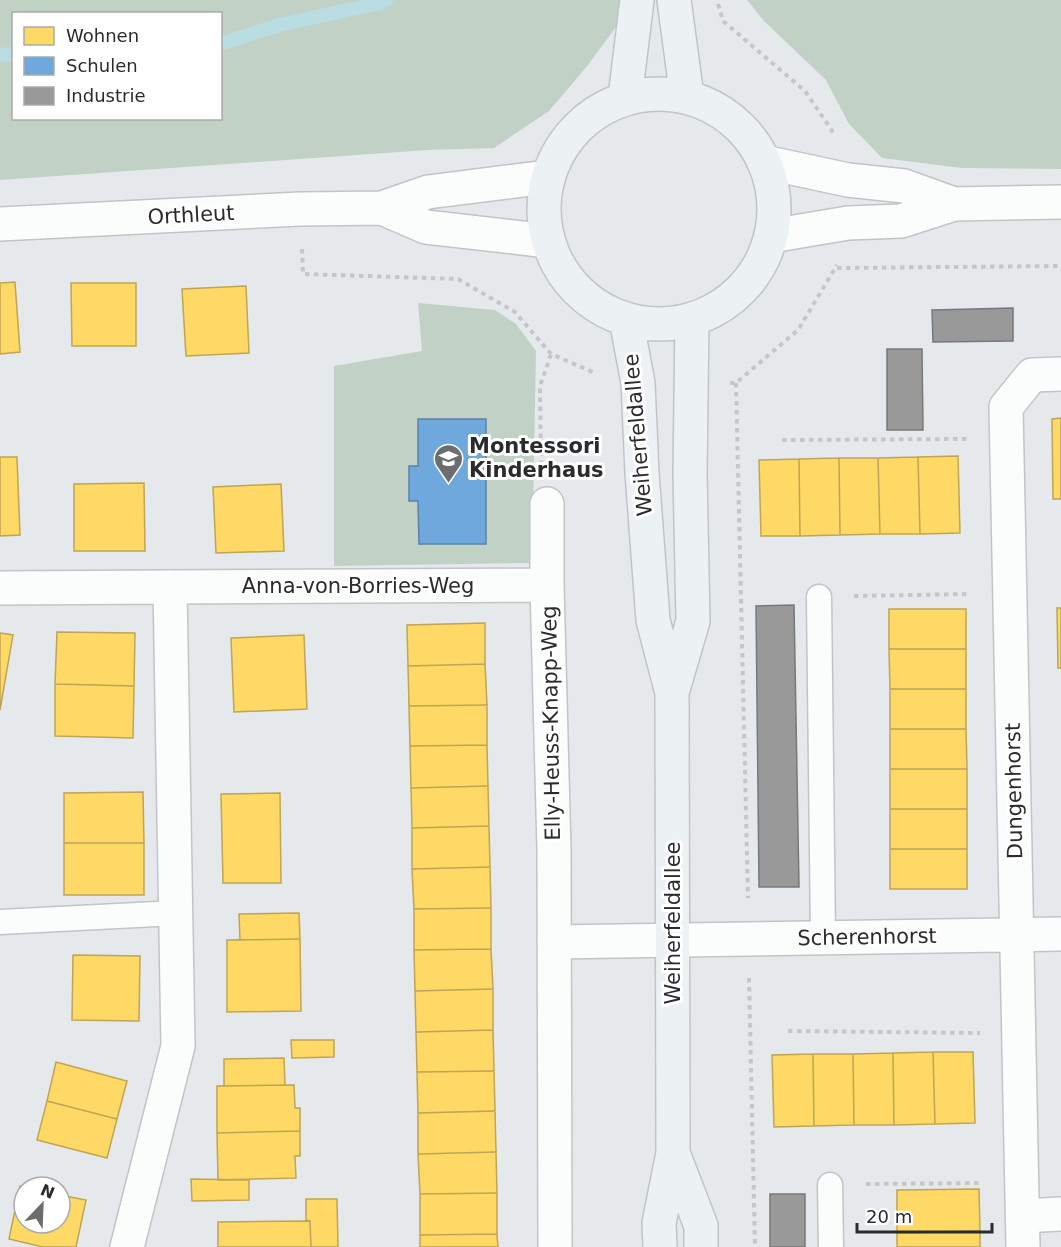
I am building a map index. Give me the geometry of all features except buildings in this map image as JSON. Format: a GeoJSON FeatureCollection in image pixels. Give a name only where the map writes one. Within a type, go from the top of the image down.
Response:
{"type":"FeatureCollection","features":[{"type":"Feature","properties":{"kind":"main road"},"geometry":{"type":"LineString","coordinates":[[625,98],[637,0]]}},
{"type":"Feature","properties":{"kind":"main road"},"geometry":{"type":"LineString","coordinates":[[674,0],[687,97]]}},
{"type":"Feature","properties":{"kind":"main road"},"geometry":{"type":"LineString","coordinates":[[656,94],[687,97],[719,110],[745,132],[764,162],[774,198],[771,236],[760,264],[742,289],[719,307],[692,319],[659,324],[626,319],[591,303],[564,276],[548,241],[543,209],[547,177],[564,143],[590,115],[625,98],[656,94]]}},
{"type":"Feature","properties":{"kind":"main road","name":"Weiherfeldallee"},"geometry":{"type":"LineString","coordinates":[[626,319],[638,383],[653,620],[672,693],[673,1153],[659,1223],[660,1247]]}},
{"type":"Feature","properties":{"kind":"main road","name":"Weiherfeldallee"},"geometry":{"type":"LineString","coordinates":[[672,693],[693,621],[690,474],[692,319]]}},
{"type":"Feature","properties":{"kind":"main road","name":"Weiherfeldallee"},"geometry":{"type":"LineString","coordinates":[[673,1153],[701,1226],[701,1247]]}},
{"type":"Feature","properties":{"kind":"street"},"geometry":{"type":"LineString","coordinates":[[764,162],[848,180],[904,186],[954,204]]}},
{"type":"Feature","properties":{"kind":"street","name":"Orthleut"},"geometry":{"type":"LineString","coordinates":[[0,224],[300,209],[382,208],[428,192],[547,177]]}},
{"type":"Feature","properties":{"kind":"street"},"geometry":{"type":"LineString","coordinates":[[771,236],[848,222],[901,221],[954,204],[1061,202]]}},
{"type":"Feature","properties":{"kind":"street","name":"Orthleut"},"geometry":{"type":"LineString","coordinates":[[382,208],[426,227],[548,241]]}},
{"type":"Feature","properties":{"kind":"street","name":"Dungenhorst"},"geometry":{"type":"LineString","coordinates":[[1046,375],[1006,407],[1023,1232],[1061,1214]]}},
{"type":"Feature","properties":{"kind":"street","name":"Elly-Heuss-Knapp-Weg"},"geometry":{"type":"LineString","coordinates":[[547,504],[554,942],[555,1247]]}},
{"type":"Feature","properties":{"kind":"street","name":"Anna-von-Borries-Weg"},"geometry":{"type":"LineString","coordinates":[[0,588],[547,585]]}},
{"type":"Feature","properties":{"kind":"street"},"geometry":{"type":"LineString","coordinates":[[127,1247],[178,1046],[170,587]]}},
{"type":"Feature","properties":{"kind":"street","name":"Scherenhorst"},"geometry":{"type":"LineString","coordinates":[[673,940],[1061,934]]}},
{"type":"Feature","properties":{"kind":"street"},"geometry":{"type":"LineString","coordinates":[[554,942],[673,940]]}},
{"type":"Feature","properties":{"kind":"lane"},"geometry":{"type":"LineString","coordinates":[[819,597],[823,937]]}},
{"type":"Feature","properties":{"kind":"lane"},"geometry":{"type":"LineString","coordinates":[[0,922],[176,913]]}},
{"type":"Feature","properties":{"kind":"lane"},"geometry":{"type":"LineString","coordinates":[[830,1185],[831,1247]]}},
{"type":"Feature","properties":{"kind":"path"},"geometry":{"type":"LineString","coordinates":[[716,0],[723,21],[805,91],[834,133],[837,143]]}},
{"type":"Feature","properties":{"kind":"path"},"geometry":{"type":"LineString","coordinates":[[300,209],[303,274],[458,279],[515,312],[551,354],[540,386],[541,482],[547,504]]}},
{"type":"Feature","properties":{"kind":"path"},"geometry":{"type":"LineString","coordinates":[[837,268],[1061,266]]}},
{"type":"Feature","properties":{"kind":"path"},"geometry":{"type":"LineString","coordinates":[[736,383],[754,1247]]}},
{"type":"Feature","properties":{"kind":"path"},"geometry":{"type":"LineString","coordinates":[[782,440],[1006,438]]}},
{"type":"Feature","properties":{"kind":"path"},"geometry":{"type":"LineString","coordinates":[[819,597],[1010,593]]}},
{"type":"Feature","properties":{"kind":"path"},"geometry":{"type":"LineString","coordinates":[[788,1031],[1019,1034]]}},
{"type":"Feature","properties":{"kind":"path"},"geometry":{"type":"LineString","coordinates":[[830,1185],[1022,1182]]}},
{"type":"Feature","properties":{"kind":"green space"},"geometry":{"type":"Polygon","coordinates":[[[0,0],[624,0],[624,16],[588,65],[549,111],[494,148],[428,150],[0,180],[0,0]]]}},
{"type":"Feature","properties":{"kind":"green space"},"geometry":{"type":"Polygon","coordinates":[[[747,0],[1061,0],[1061,169],[962,168],[882,158],[849,124],[826,80],[764,21],[747,0]]]}},
{"type":"Feature","properties":{"kind":"green space"},"geometry":{"type":"Polygon","coordinates":[[[418,303],[495,310],[516,324],[536,351],[532,563],[334,566],[334,366],[422,351],[418,303]]]}},
{"type":"Feature","properties":{"kind":"waterway"},"geometry":{"type":"LineString","coordinates":[[222,43],[279,25],[386,0]]}},
{"type":"Feature","properties":{"kind":"waterway"},"geometry":{"type":"LineString","coordinates":[[0,55],[12,54]]}},
{"type":"Feature","properties":{"kind":"place","name":"Montessori Kinderhaus"},"geometry":{"type":"Point","coordinates":[448,484]}}]}
